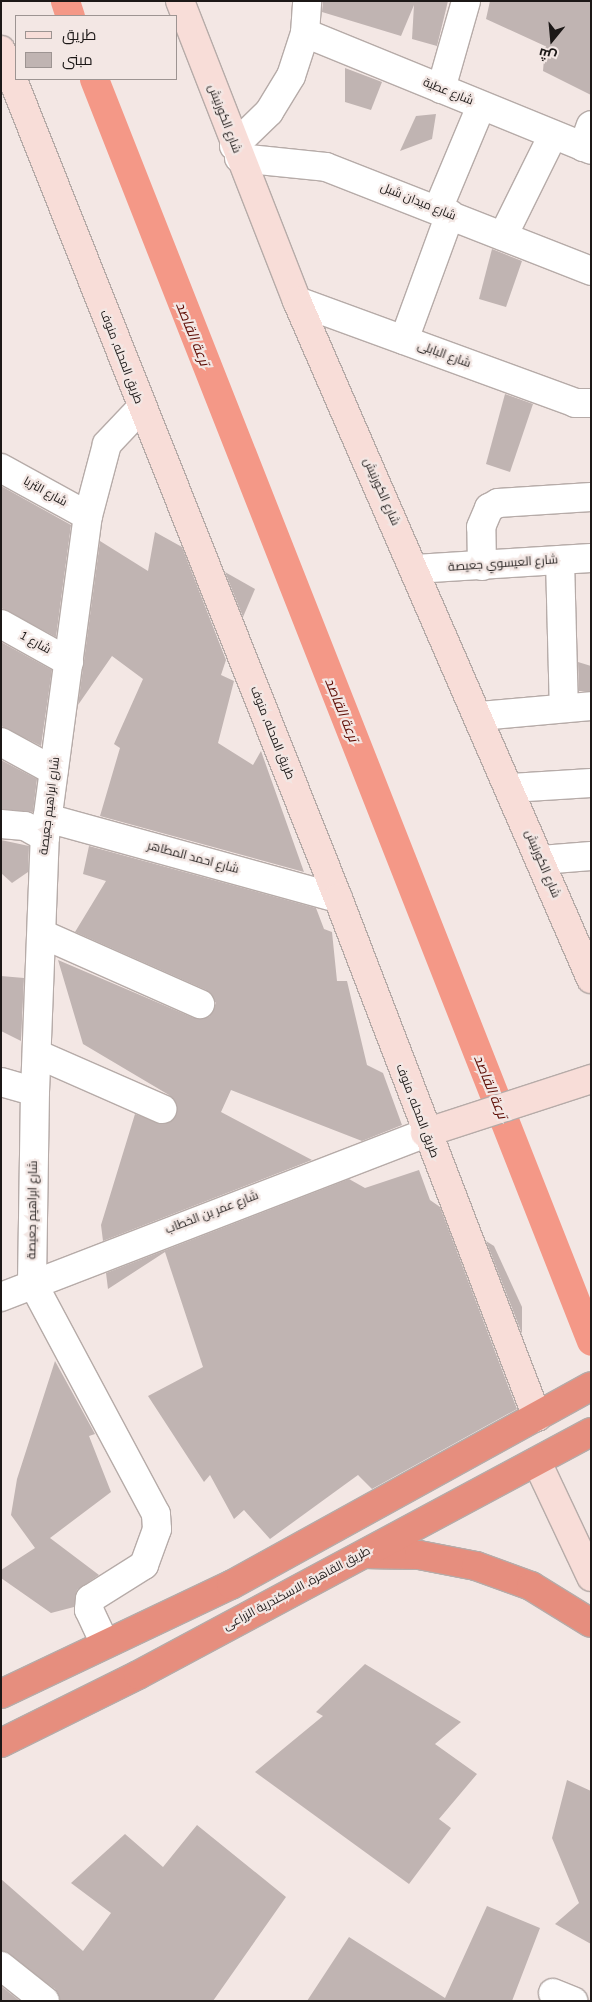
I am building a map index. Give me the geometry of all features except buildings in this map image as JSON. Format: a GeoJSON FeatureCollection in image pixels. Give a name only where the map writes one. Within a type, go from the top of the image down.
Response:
{"type":"FeatureCollection","features":[{"type":"Feature","properties":{"kind":"highway"},"geometry":{"type":"LineString","coordinates":[[1,1694],[231,1585],[591,1386]]}},
{"type":"Feature","properties":{"kind":"highway","name":"طريق القاهرة, الاسكندرية الزراعى"},"geometry":{"type":"LineString","coordinates":[[1,1743],[138,1675],[591,1432]]}},
{"type":"Feature","properties":{"kind":"highway"},"geometry":{"type":"LineString","coordinates":[[361,1554],[419,1555],[476,1566],[531,1586],[591,1623]]}},
{"type":"Feature","properties":{"kind":"highway"},"geometry":{"type":"LineString","coordinates":[[231,1585],[227,1602],[232,1610],[249,1614]]}},
{"type":"Feature","properties":{"kind":"highway"},"geometry":{"type":"LineString","coordinates":[[111,1642],[130,1640],[139,1650],[143,1664],[138,1675]]}},
{"type":"Feature","properties":{"kind":"main road","name":"شارع الكورنيش"},"geometry":{"type":"LineString","coordinates":[[180,1],[236,152],[297,301],[480,716],[541,860],[584,947],[591,980]]}},
{"type":"Feature","properties":{"kind":"main road","name":"طريق المحله, منوف"},"geometry":{"type":"LineString","coordinates":[[1,50],[141,408],[338,898],[425,1133],[541,1415]]}},
{"type":"Feature","properties":{"kind":"main road"},"geometry":{"type":"LineString","coordinates":[[425,1133],[591,1079]]}},
{"type":"Feature","properties":{"kind":"main road"},"geometry":{"type":"LineString","coordinates":[[543,1459],[591,1577]]}},
{"type":"Feature","properties":{"kind":"street"},"geometry":{"type":"LineString","coordinates":[[236,152],[269,112],[291,76],[305,33],[307,1]]}},
{"type":"Feature","properties":{"kind":"street"},"geometry":{"type":"LineString","coordinates":[[441,89],[466,1]]}},
{"type":"Feature","properties":{"kind":"street","name":"شارع عطية"},"geometry":{"type":"LineString","coordinates":[[305,33],[553,135],[588,140]]}},
{"type":"Feature","properties":{"kind":"street"},"geometry":{"type":"LineString","coordinates":[[404,340],[444,212],[481,106]]}},
{"type":"Feature","properties":{"kind":"street"},"geometry":{"type":"LineString","coordinates":[[503,236],[553,135]]}},
{"type":"Feature","properties":{"kind":"street","name":"شارع ميدان شبل"},"geometry":{"type":"LineString","coordinates":[[236,152],[326,167],[503,236],[589,266]]}},
{"type":"Feature","properties":{"kind":"street","name":"شارع البابلى"},"geometry":{"type":"LineString","coordinates":[[297,301],[575,403],[591,403]]}},
{"type":"Feature","properties":{"kind":"street","name":"شارع ابراهيم جعيصة"},"geometry":{"type":"LineString","coordinates":[[32,1282],[35,1092],[46,827],[88,516],[107,444],[141,408]]}},
{"type":"Feature","properties":{"kind":"street","name":"شارع الثريا"},"geometry":{"type":"LineString","coordinates":[[1,468],[88,516]]}},
{"type":"Feature","properties":{"kind":"street"},"geometry":{"type":"LineString","coordinates":[[482,566],[481,527],[489,508],[498,503],[591,497]]}},
{"type":"Feature","properties":{"kind":"street","name":"شارع العيسوي جعيصة"},"geometry":{"type":"LineString","coordinates":[[415,569],[591,558]]}},
{"type":"Feature","properties":{"kind":"street"},"geometry":{"type":"LineString","coordinates":[[560,560],[564,708]]}},
{"type":"Feature","properties":{"kind":"street","name":"شارع 1"},"geometry":{"type":"LineString","coordinates":[[1,624],[69,662]]}},
{"type":"Feature","properties":{"kind":"street"},"geometry":{"type":"LineString","coordinates":[[480,716],[591,706]]}},
{"type":"Feature","properties":{"kind":"street"},"geometry":{"type":"LineString","coordinates":[[1,742],[54,771]]}},
{"type":"Feature","properties":{"kind":"street"},"geometry":{"type":"LineString","coordinates":[[510,788],[591,783]]}},
{"type":"Feature","properties":{"kind":"street","name":"شارع احمد المطاهر"},"geometry":{"type":"LineString","coordinates":[[1,824],[46,827],[338,898]]}},
{"type":"Feature","properties":{"kind":"street"},"geometry":{"type":"LineString","coordinates":[[541,860],[591,856]]}},
{"type":"Feature","properties":{"kind":"street"},"geometry":{"type":"LineString","coordinates":[[42,934],[200,1004]]}},
{"type":"Feature","properties":{"kind":"street"},"geometry":{"type":"LineString","coordinates":[[37,1054],[162,1109]]}},
{"type":"Feature","properties":{"kind":"street"},"geometry":{"type":"LineString","coordinates":[[1,1082],[35,1092]]}},
{"type":"Feature","properties":{"kind":"street","name":"شارع عمر بن الخطاب"},"geometry":{"type":"LineString","coordinates":[[1,1297],[32,1282],[425,1133]]}},
{"type":"Feature","properties":{"kind":"street"},"geometry":{"type":"LineString","coordinates":[[32,1282],[156,1514],[157,1529],[144,1565],[90,1599],[89,1610],[111,1642]]}},
{"type":"Feature","properties":{"kind":"street"},"geometry":{"type":"LineString","coordinates":[[1,1966],[45,2001]]}},
{"type":"Feature","properties":{"kind":"waterway","name":"ترعة القاصد"},"geometry":{"type":"LineString","coordinates":[[65,1],[70,15]]}},
{"type":"Feature","properties":{"kind":"waterway","name":"ترعة القاصد"},"geometry":{"type":"LineString","coordinates":[[94,80],[591,1341]]}}]}
